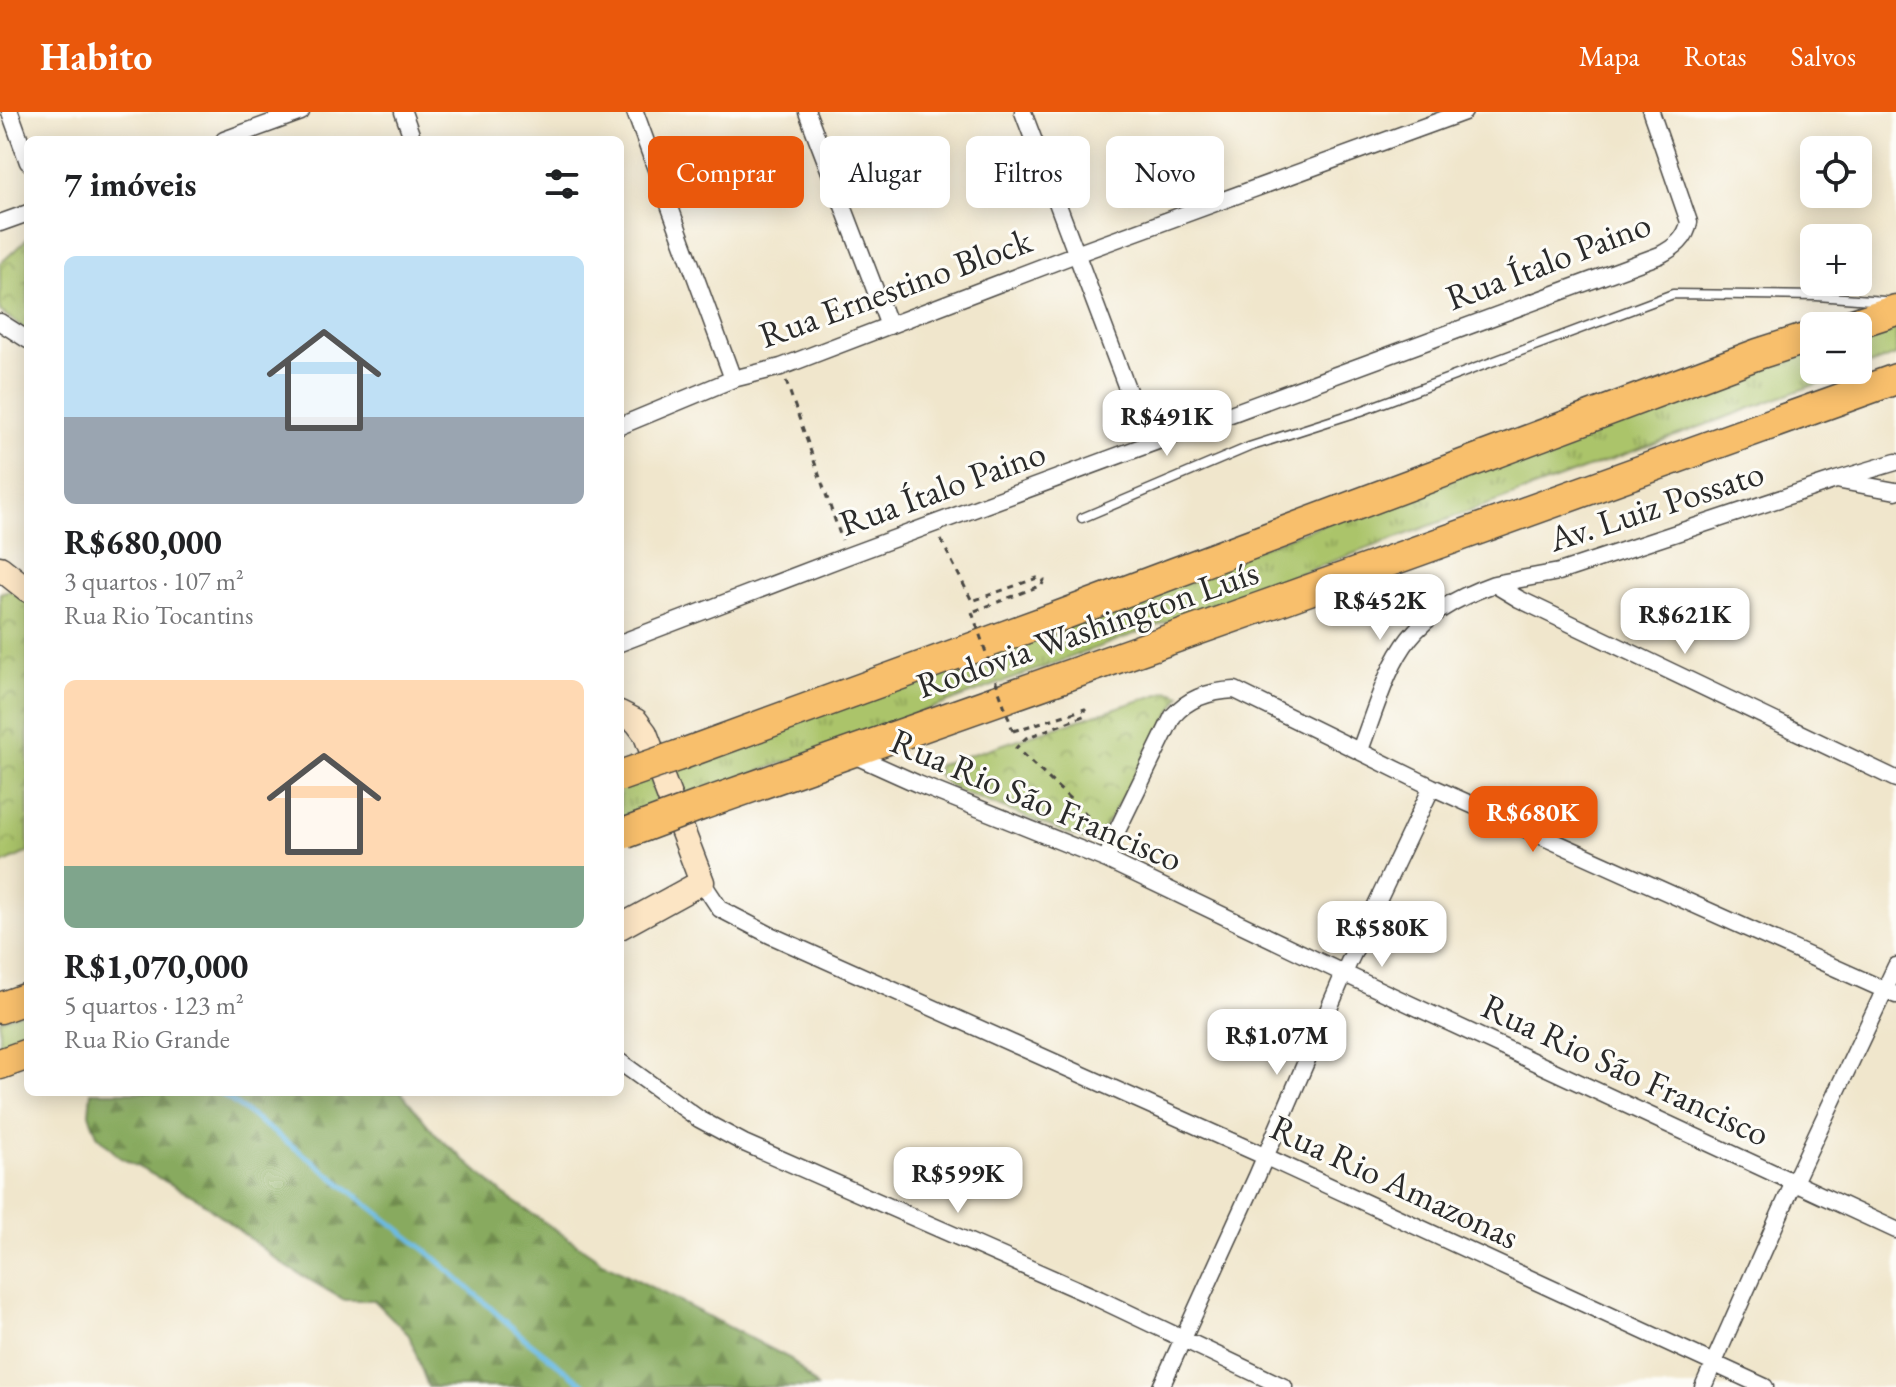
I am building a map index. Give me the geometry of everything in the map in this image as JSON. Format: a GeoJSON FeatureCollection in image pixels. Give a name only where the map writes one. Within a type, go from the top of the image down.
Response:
{"type":"FeatureCollection","features":[{"type":"Feature","properties":{"kind":"highway"},"geometry":{"type":"LineString","coordinates":[[1872,318],[1896,310]]}},
{"type":"Feature","properties":{"kind":"highway","name":"Rodovia Washington Luís"},"geometry":{"type":"LineString","coordinates":[[624,775],[1043,623],[1800,340]]}},
{"type":"Feature","properties":{"kind":"highway","name":"Rodovia Washington Luís"},"geometry":{"type":"LineString","coordinates":[[624,834],[1896,379]]}},
{"type":"Feature","properties":{"kind":"highway"},"geometry":{"type":"LineString","coordinates":[[0,1008],[24,999]]}},
{"type":"Feature","properties":{"kind":"highway"},"geometry":{"type":"LineString","coordinates":[[0,1064],[24,1055]]}},
{"type":"Feature","properties":{"kind":"street"},"geometry":{"type":"LineString","coordinates":[[10,112],[24,151]]}},
{"type":"Feature","properties":{"kind":"street"},"geometry":{"type":"LineString","coordinates":[[235,136],[301,112]]}},
{"type":"Feature","properties":{"kind":"street"},"geometry":{"type":"LineString","coordinates":[[403,112],[412,136]]}},
{"type":"Feature","properties":{"kind":"street"},"geometry":{"type":"LineString","coordinates":[[635,112],[733,379]]}},
{"type":"Feature","properties":{"kind":"street"},"geometry":{"type":"LineString","coordinates":[[807,112],[889,326]]}},
{"type":"Feature","properties":{"kind":"street"},"geometry":{"type":"LineString","coordinates":[[1023,112],[1148,444]]}},
{"type":"Feature","properties":{"kind":"street","name":"Rua Ernestino Block"},"geometry":{"type":"LineString","coordinates":[[624,424],[733,379],[781,367],[1076,254],[1464,112]]}},
{"type":"Feature","properties":{"kind":"street","name":"Rua Ítalo Paino"},"geometry":{"type":"LineString","coordinates":[[624,641],[1660,255],[1687,234],[1689,222],[1651,112]]}},
{"type":"Feature","properties":{"kind":"street"},"geometry":{"type":"LineString","coordinates":[[0,233],[14,218]]}},
{"type":"Feature","properties":{"kind":"street"},"geometry":{"type":"LineString","coordinates":[[0,322],[24,337]]}},
{"type":"Feature","properties":{"kind":"street","name":"Av. Luiz Possato"},"geometry":{"type":"LineString","coordinates":[[1360,750],[1396,655],[1420,625],[1444,604],[1494,584],[1559,572],[1896,462]]}},
{"type":"Feature","properties":{"kind":"street"},"geometry":{"type":"LineString","coordinates":[[1836,480],[1896,491]]}},
{"type":"Feature","properties":{"kind":"street"},"geometry":{"type":"LineString","coordinates":[[1,570],[24,587]]}},
{"type":"Feature","properties":{"kind":"street"},"geometry":{"type":"LineString","coordinates":[[1494,584],[1519,599],[1896,779]]}},
{"type":"Feature","properties":{"kind":"street"},"geometry":{"type":"LineString","coordinates":[[1107,860],[1113,839],[1156,748],[1181,706],[1207,693],[1235,690],[1432,787],[1891,993]]}},
{"type":"Feature","properties":{"kind":"street"},"geometry":{"type":"LineString","coordinates":[[624,715],[636,721],[645,733],[702,882],[624,925]]}},
{"type":"Feature","properties":{"kind":"street","name":"Rua Rio São Francisco"},"geometry":{"type":"LineString","coordinates":[[848,752],[918,784],[1107,860],[1896,1230]]}},
{"type":"Feature","properties":{"kind":"street"},"geometry":{"type":"LineString","coordinates":[[1161,1387],[1432,787]]}},
{"type":"Feature","properties":{"kind":"street","name":"Rua Rio Amazonas"},"geometry":{"type":"LineString","coordinates":[[702,882],[720,909],[770,935],[1264,1156],[1765,1387]]}},
{"type":"Feature","properties":{"kind":"street"},"geometry":{"type":"LineString","coordinates":[[1703,1387],[1794,1182],[1891,993],[1896,966]]}},
{"type":"Feature","properties":{"kind":"street"},"geometry":{"type":"LineString","coordinates":[[624,1065],[699,1119],[744,1143],[1284,1387]]}},
{"type":"Feature","properties":{"kind":"lane"},"geometry":{"type":"LineString","coordinates":[[1082,518],[1249,447],[1361,411],[1673,294],[1817,296],[1896,302]]}},
{"type":"Feature","properties":{"kind":"path"},"geometry":{"type":"LineString","coordinates":[[781,367],[847,556]]}},
{"type":"Feature","properties":{"kind":"path"},"geometry":{"type":"LineString","coordinates":[[934,525],[972,601],[1037,578],[1044,580],[1042,585],[972,612],[1013,731],[1085,709],[1086,715],[1026,738],[1016,748],[1113,839]]}},
{"type":"Feature","properties":{"kind":"green space"},"geometry":{"type":"Polygon","coordinates":[[[24,242],[24,328],[0,311],[0,264],[24,242]]]}},
{"type":"Feature","properties":{"kind":"green space"},"geometry":{"type":"Polygon","coordinates":[[[1896,311],[1896,355],[1872,364],[1872,320],[1896,311]]]}},
{"type":"Feature","properties":{"kind":"green space"},"geometry":{"type":"Polygon","coordinates":[[[1800,346],[1800,384],[1817,384],[684,799],[673,767],[1800,346]]]}},
{"type":"Feature","properties":{"kind":"green space"},"geometry":{"type":"Polygon","coordinates":[[[10,590],[24,597],[24,854],[0,865],[0,593],[10,590]]]}},
{"type":"Feature","properties":{"kind":"green space"},"geometry":{"type":"Polygon","coordinates":[[[1169,691],[1181,695],[1097,841],[1087,841],[955,789],[942,780],[939,773],[938,765],[1169,691]]]}},
{"type":"Feature","properties":{"kind":"green space"},"geometry":{"type":"Polygon","coordinates":[[[650,776],[659,806],[624,819],[624,786],[650,776]]]}},
{"type":"Feature","properties":{"kind":"green space"},"geometry":{"type":"Polygon","coordinates":[[[24,1011],[24,1043],[0,1052],[0,1020],[24,1011]]]}},
{"type":"Feature","properties":{"kind":"green space"},"geometry":{"type":"Polygon","coordinates":[[[91,1096],[404,1096],[435,1134],[503,1194],[606,1264],[791,1359],[817,1387],[428,1387],[409,1335],[374,1300],[344,1300],[284,1265],[197,1198],[119,1157],[97,1135],[89,1114],[91,1096]]]}},
{"type":"Feature","properties":{"kind":"waterway"},"geometry":{"type":"LineString","coordinates":[[224,1096],[434,1257],[523,1337],[587,1387]]}}]}
